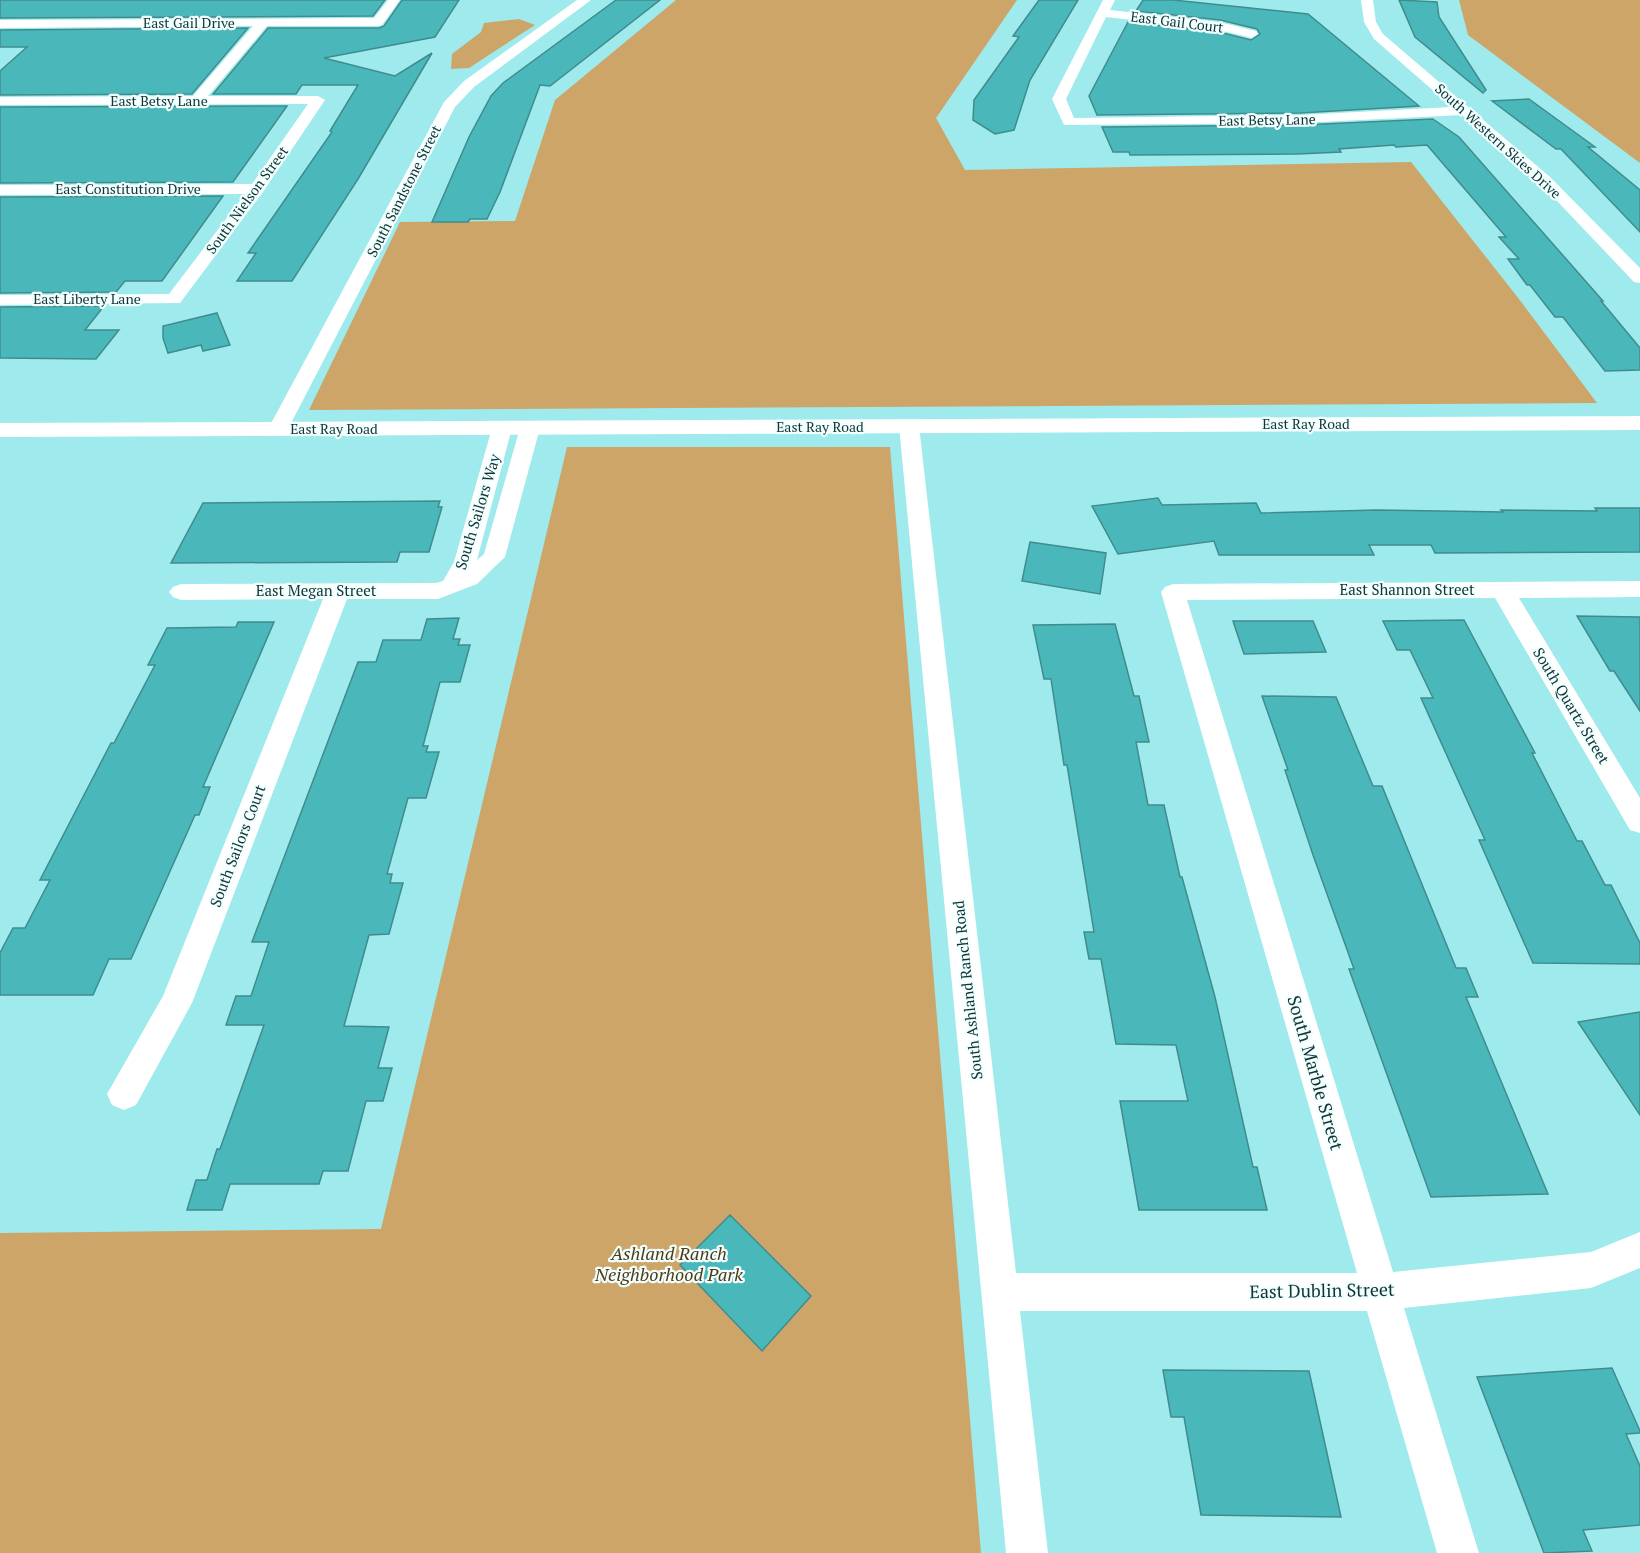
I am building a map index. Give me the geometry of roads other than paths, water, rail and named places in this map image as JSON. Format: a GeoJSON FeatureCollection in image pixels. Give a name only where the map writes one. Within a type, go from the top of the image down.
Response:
{"type":"FeatureCollection","features":[{"type":"Feature","properties":{"kind":"main road","name":"East Ray Road"},"geometry":{"type":"LineString","coordinates":[[0,430],[1640,423]]}},
{"type":"Feature","properties":{"kind":"street","name":"East Gail Drive"},"geometry":{"type":"LineString","coordinates":[[0,24],[378,22],[394,0]]}},
{"type":"Feature","properties":{"kind":"street","name":"South Sandstone Street"},"geometry":{"type":"LineString","coordinates":[[278,429],[449,105],[469,84],[585,0]]}},
{"type":"Feature","properties":{"kind":"street"},"geometry":{"type":"LineString","coordinates":[[1101,13],[1109,0]]}},
{"type":"Feature","properties":{"kind":"street","name":"South Western Skies Drive"},"geometry":{"type":"LineString","coordinates":[[1366,0],[1370,22],[1378,36],[1545,180],[1640,278]]}},
{"type":"Feature","properties":{"kind":"street","name":"East Gail Court"},"geometry":{"type":"LineString","coordinates":[[1101,13],[1219,26],[1252,34]]}},
{"type":"Feature","properties":{"kind":"street","name":"East Betsy Lane"},"geometry":{"type":"LineString","coordinates":[[1101,13],[1059,99],[1069,122],[1289,120],[1466,111]]}},
{"type":"Feature","properties":{"kind":"street"},"geometry":{"type":"LineString","coordinates":[[197,100],[263,23]]}},
{"type":"Feature","properties":{"kind":"street","name":"East Betsy Lane"},"geometry":{"type":"LineString","coordinates":[[0,101],[318,100]]}},
{"type":"Feature","properties":{"kind":"street","name":"South Nielson Street"},"geometry":{"type":"LineString","coordinates":[[174,299],[257,189],[318,100]]}},
{"type":"Feature","properties":{"kind":"street","name":"East Constitution Drive"},"geometry":{"type":"LineString","coordinates":[[0,190],[257,189]]}},
{"type":"Feature","properties":{"kind":"street","name":"East Liberty Lane"},"geometry":{"type":"LineString","coordinates":[[0,300],[174,299]]}},
{"type":"Feature","properties":{"kind":"street","name":"South Ashland Ranch Road"},"geometry":{"type":"LineString","coordinates":[[909,426],[1027,1553]]}},
{"type":"Feature","properties":{"kind":"street","name":"South Sailors Way"},"geometry":{"type":"LineString","coordinates":[[451,586],[465,562],[502,428]]}},
{"type":"Feature","properties":{"kind":"street","name":"South Sailors Way"},"geometry":{"type":"LineString","coordinates":[[451,586],[469,579],[494,557],[530,428]]}},
{"type":"Feature","properties":{"kind":"street"},"geometry":{"type":"LineString","coordinates":[[480,510],[507,509]]}},
{"type":"Feature","properties":{"kind":"street","name":"East Megan Street"},"geometry":{"type":"LineString","coordinates":[[181,592],[438,591],[451,586]]}},
{"type":"Feature","properties":{"kind":"street","name":"South Quartz Street"},"geometry":{"type":"LineString","coordinates":[[1502,589],[1640,822]]}},
{"type":"Feature","properties":{"kind":"street","name":"East Shannon Street"},"geometry":{"type":"LineString","coordinates":[[1173,592],[1640,589]]}},
{"type":"Feature","properties":{"kind":"street","name":"South Sailors Court"},"geometry":{"type":"LineString","coordinates":[[124,1095],[176,1003],[338,591]]}},
{"type":"Feature","properties":{"kind":"street","name":"South Marble Street"},"geometry":{"type":"LineString","coordinates":[[1173,592],[1458,1553]]}},
{"type":"Feature","properties":{"kind":"street","name":"East Dublin Street"},"geometry":{"type":"LineString","coordinates":[[999,1292],[1380,1292],[1591,1270],[1640,1250]]}},
{"type":"Feature","properties":{"kind":"park label","name":"Ashland Ranch Neighborhood Park"},"geometry":{"type":"Point","coordinates":[669,1264]}}]}
